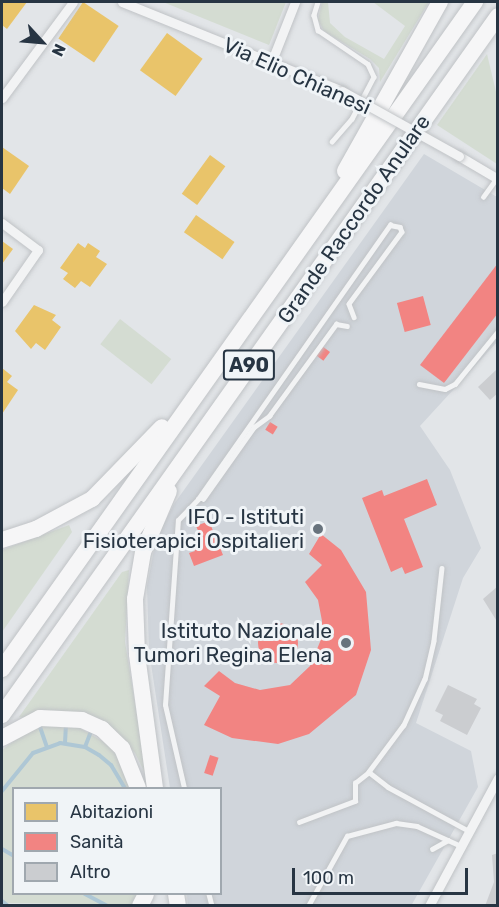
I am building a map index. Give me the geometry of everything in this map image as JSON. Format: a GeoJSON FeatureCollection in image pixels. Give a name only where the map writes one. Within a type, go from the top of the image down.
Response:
{"type":"FeatureCollection","features":[{"type":"Feature","properties":{"kind":"highway"},"geometry":{"type":"LineString","coordinates":[[319,222],[440,2]]}},
{"type":"Feature","properties":{"kind":"highway","name":"Grande Raccordo Anulare"},"geometry":{"type":"LineString","coordinates":[[2,669],[475,2]]}},
{"type":"Feature","properties":{"kind":"highway","name":"Grande Raccordo Anulare"},"geometry":{"type":"LineString","coordinates":[[2,715],[498,15]]}},
{"type":"Feature","properties":{"kind":"highway"},"geometry":{"type":"LineString","coordinates":[[2,540],[60,518],[99,493],[215,368]]}},
{"type":"Feature","properties":{"kind":"highway"},"geometry":{"type":"LineString","coordinates":[[156,787],[137,654],[135,599],[146,543],[183,459]]}},
{"type":"Feature","properties":{"kind":"highway"},"geometry":{"type":"LineString","coordinates":[[2,738],[40,718],[82,720],[102,729],[122,748],[137,787]]}},
{"type":"Feature","properties":{"kind":"street"},"geometry":{"type":"LineString","coordinates":[[2,98],[73,2]]}},
{"type":"Feature","properties":{"kind":"street","name":"Via Elio Chianesi"},"geometry":{"type":"LineString","coordinates":[[122,2],[342,91],[497,179]]}},
{"type":"Feature","properties":{"kind":"street"},"geometry":{"type":"LineString","coordinates":[[271,63],[295,2]]}},
{"type":"Feature","properties":{"kind":"street"},"geometry":{"type":"LineString","coordinates":[[2,224],[38,250],[2,302]]}},
{"type":"Feature","properties":{"kind":"street"},"geometry":{"type":"LineString","coordinates":[[429,906],[498,778]]}},
{"type":"Feature","properties":{"kind":"lane"},"geometry":{"type":"LineString","coordinates":[[318,2],[314,15],[318,30],[368,64],[374,77],[352,119],[332,142]]}},
{"type":"Feature","properties":{"kind":"lane"},"geometry":{"type":"LineString","coordinates":[[483,197],[497,179]]}},
{"type":"Feature","properties":{"kind":"lane"},"geometry":{"type":"LineString","coordinates":[[184,787],[165,705],[178,520],[198,499],[390,225],[400,227],[402,232],[349,304],[354,317]]}},
{"type":"Feature","properties":{"kind":"lane"},"geometry":{"type":"LineString","coordinates":[[198,499],[203,499],[254,427],[269,416],[336,324],[347,326]]}},
{"type":"Feature","properties":{"kind":"lane"},"geometry":{"type":"LineString","coordinates":[[419,384],[445,388],[455,384],[498,332]]}},
{"type":"Feature","properties":{"kind":"lane"},"geometry":{"type":"LineString","coordinates":[[299,822],[355,801],[355,783],[369,772],[404,725],[425,679],[434,641],[442,568]]}},
{"type":"Feature","properties":{"kind":"lane"},"geometry":{"type":"LineString","coordinates":[[369,772],[388,787],[469,831]]}},
{"type":"Feature","properties":{"kind":"lane"},"geometry":{"type":"LineString","coordinates":[[308,906],[347,836],[396,824],[417,826],[461,846]]}},
{"type":"Feature","properties":{"kind":"lane"},"geometry":{"type":"LineString","coordinates":[[432,849],[448,840]]}},
{"type":"Feature","properties":{"kind":"shaded area"},"geometry":{"type":"Polygon","coordinates":[[[163,2],[286,2],[269,45],[163,2]]]}},
{"type":"Feature","properties":{"kind":"shaded area"},"geometry":{"type":"Polygon","coordinates":[[[322,2],[328,2],[330,23],[345,37],[384,59],[405,26],[373,2],[429,2],[380,82],[379,68],[370,59],[324,31],[318,20],[322,2]]]}},
{"type":"Feature","properties":{"kind":"shaded area"},"geometry":{"type":"Polygon","coordinates":[[[487,54],[497,96],[497,164],[437,125],[487,54]]]}},
{"type":"Feature","properties":{"kind":"shaded area","name":"IFO - Istituti Fisioterapici Ospitalieri"},"geometry":{"type":"Polygon","coordinates":[[[424,154],[497,197],[497,342],[420,426],[450,470],[481,548],[463,578],[416,723],[471,751],[478,787],[411,906],[188,905],[187,895],[222,895],[222,787],[170,787],[149,651],[147,586],[156,539],[174,504],[424,154]]]}},
{"type":"Feature","properties":{"kind":"shaded area"},"geometry":{"type":"Polygon","coordinates":[[[120,319],[171,359],[152,384],[100,344],[120,319]]]}},
{"type":"Feature","properties":{"kind":"shaded area"},"geometry":{"type":"Polygon","coordinates":[[[69,525],[72,532],[2,632],[2,550],[69,525]]]}},
{"type":"Feature","properties":{"kind":"shaded area"},"geometry":{"type":"Polygon","coordinates":[[[129,570],[125,642],[147,777],[135,753],[111,729],[19,717],[122,572],[129,570]]]}},
{"type":"Feature","properties":{"kind":"shaded area"},"geometry":{"type":"Polygon","coordinates":[[[50,724],[76,726],[116,749],[133,787],[12,787],[12,895],[141,895],[135,905],[2,903],[2,750],[30,729],[50,724]]]}},
{"type":"Feature","properties":{"kind":"building: Abitazioni"},"geometry":{"type":"Polygon","coordinates":[[[2,2],[27,2],[7,29],[2,25],[2,2]]]}},
{"type":"Feature","properties":{"kind":"building: Abitazioni"},"geometry":{"type":"Polygon","coordinates":[[[83,2],[119,26],[94,63],[58,38],[83,2]]]}},
{"type":"Feature","properties":{"kind":"building: Abitazioni"},"geometry":{"type":"Polygon","coordinates":[[[167,33],[203,59],[176,96],[140,70],[167,33]]]}},
{"type":"Feature","properties":{"kind":"building: Abitazioni"},"geometry":{"type":"Polygon","coordinates":[[[2,147],[29,166],[10,194],[2,188],[2,147]]]}},
{"type":"Feature","properties":{"kind":"building: Abitazioni"},"geometry":{"type":"Polygon","coordinates":[[[210,155],[225,166],[197,205],[182,194],[210,155]]]}},
{"type":"Feature","properties":{"kind":"building: Abitazioni"},"geometry":{"type":"Polygon","coordinates":[[[196,215],[235,242],[222,259],[184,232],[196,215]]]}},
{"type":"Feature","properties":{"kind":"building: Abitazioni"},"geometry":{"type":"Polygon","coordinates":[[[2,241],[13,249],[2,264],[2,241]]]}},
{"type":"Feature","properties":{"kind":"building: Abitazioni"},"geometry":{"type":"Polygon","coordinates":[[[78,243],[85,248],[88,243],[100,251],[96,257],[107,264],[90,287],[81,281],[75,288],[63,279],[68,273],[60,268],[78,243]]]}},
{"type":"Feature","properties":{"kind":"building: Abitazioni"},"geometry":{"type":"Polygon","coordinates":[[[34,305],[56,315],[52,320],[61,327],[45,350],[36,343],[31,349],[15,331],[34,305]]]}},
{"type":"Feature","properties":{"kind":"building: Abitazioni"},"geometry":{"type":"Polygon","coordinates":[[[2,368],[12,376],[7,382],[18,390],[2,414],[2,368]]]}},
{"type":"Feature","properties":{"kind":"building: Sanità"},"geometry":{"type":"Polygon","coordinates":[[[498,263],[498,313],[444,383],[420,365],[498,263]]]}},
{"type":"Feature","properties":{"kind":"building: Sanità"},"geometry":{"type":"Polygon","coordinates":[[[423,296],[431,325],[405,332],[397,303],[423,296]]]}},
{"type":"Feature","properties":{"kind":"building: Sanità"},"geometry":{"type":"Polygon","coordinates":[[[322,346],[330,352],[323,361],[315,355],[322,346]]]}},
{"type":"Feature","properties":{"kind":"building: Sanità"},"geometry":{"type":"Polygon","coordinates":[[[270,422],[278,427],[273,434],[265,430],[270,422]]]}},
{"type":"Feature","properties":{"kind":"building: Sanità"},"geometry":{"type":"Polygon","coordinates":[[[427,479],[437,505],[404,519],[423,567],[405,574],[402,567],[391,572],[362,498],[382,490],[384,496],[427,479]]]}},
{"type":"Feature","properties":{"kind":"building: Sanità"},"geometry":{"type":"Polygon","coordinates":[[[209,521],[223,555],[194,566],[189,553],[195,551],[190,539],[200,535],[196,526],[209,521]]]}},
{"type":"Feature","properties":{"kind":"building: Sanità","name":"Istituto Nazionale Tumori Regina Elena"},"geometry":{"type":"Polygon","coordinates":[[[321,534],[341,550],[366,592],[371,650],[356,695],[309,734],[278,744],[232,738],[204,725],[220,696],[204,686],[219,671],[235,683],[260,690],[290,685],[310,666],[322,637],[322,621],[318,600],[305,582],[322,565],[309,554],[321,534]]]}},
{"type":"Feature","properties":{"kind":"building: Sanità"},"geometry":{"type":"Polygon","coordinates":[[[278,623],[286,624],[292,629],[297,635],[297,651],[292,657],[286,662],[278,663],[270,662],[264,657],[259,651],[258,643],[259,635],[264,629],[270,624],[278,623]]]}},
{"type":"Feature","properties":{"kind":"building: Sanità"},"geometry":{"type":"Polygon","coordinates":[[[210,755],[219,758],[213,776],[204,773],[210,755]]]}},
{"type":"Feature","properties":{"kind":"building: Altro"},"geometry":{"type":"Polygon","coordinates":[[[496,370],[498,393],[490,400],[478,387],[496,370]]]}},
{"type":"Feature","properties":{"kind":"building: Altro"},"geometry":{"type":"Polygon","coordinates":[[[498,586],[498,623],[483,599],[498,586]]]}},
{"type":"Feature","properties":{"kind":"building: Altro"},"geometry":{"type":"Polygon","coordinates":[[[448,685],[477,699],[474,704],[481,708],[467,735],[440,721],[443,715],[435,711],[448,685]]]}},
{"type":"Feature","properties":{"kind":"building: Altro"},"geometry":{"type":"Polygon","coordinates":[[[498,853],[498,906],[485,906],[494,882],[492,855],[498,853]]]}},
{"type":"Feature","properties":{"kind":"waterway"},"geometry":{"type":"LineString","coordinates":[[65,743],[66,725]]}},
{"type":"Feature","properties":{"kind":"waterway"},"geometry":{"type":"LineString","coordinates":[[40,727],[47,747]]}},
{"type":"Feature","properties":{"kind":"waterway"},"geometry":{"type":"LineString","coordinates":[[85,747],[91,731]]}},
{"type":"Feature","properties":{"kind":"waterway"},"geometry":{"type":"LineString","coordinates":[[2,791],[33,753],[60,743],[85,747],[99,755],[111,765],[124,787]]}},
{"type":"Feature","properties":{"kind":"waterway"},"geometry":{"type":"LineString","coordinates":[[2,849],[12,855]]}},
{"type":"Feature","properties":{"kind":"waterway"},"geometry":{"type":"LineString","coordinates":[[87,895],[108,906]]}},
{"type":"Feature","properties":{"kind":"waterway"},"geometry":{"type":"LineString","coordinates":[[2,901],[8,906]]}},
{"type":"Feature","properties":{"kind":"place","name":"IFO - Istituti Fisioterapici Ospitalieri"},"geometry":{"type":"Point","coordinates":[318,529]}},
{"type":"Feature","properties":{"kind":"place","name":"Istituto Nazionale Tumori Regina Elena"},"geometry":{"type":"Point","coordinates":[346,643]}}]}
